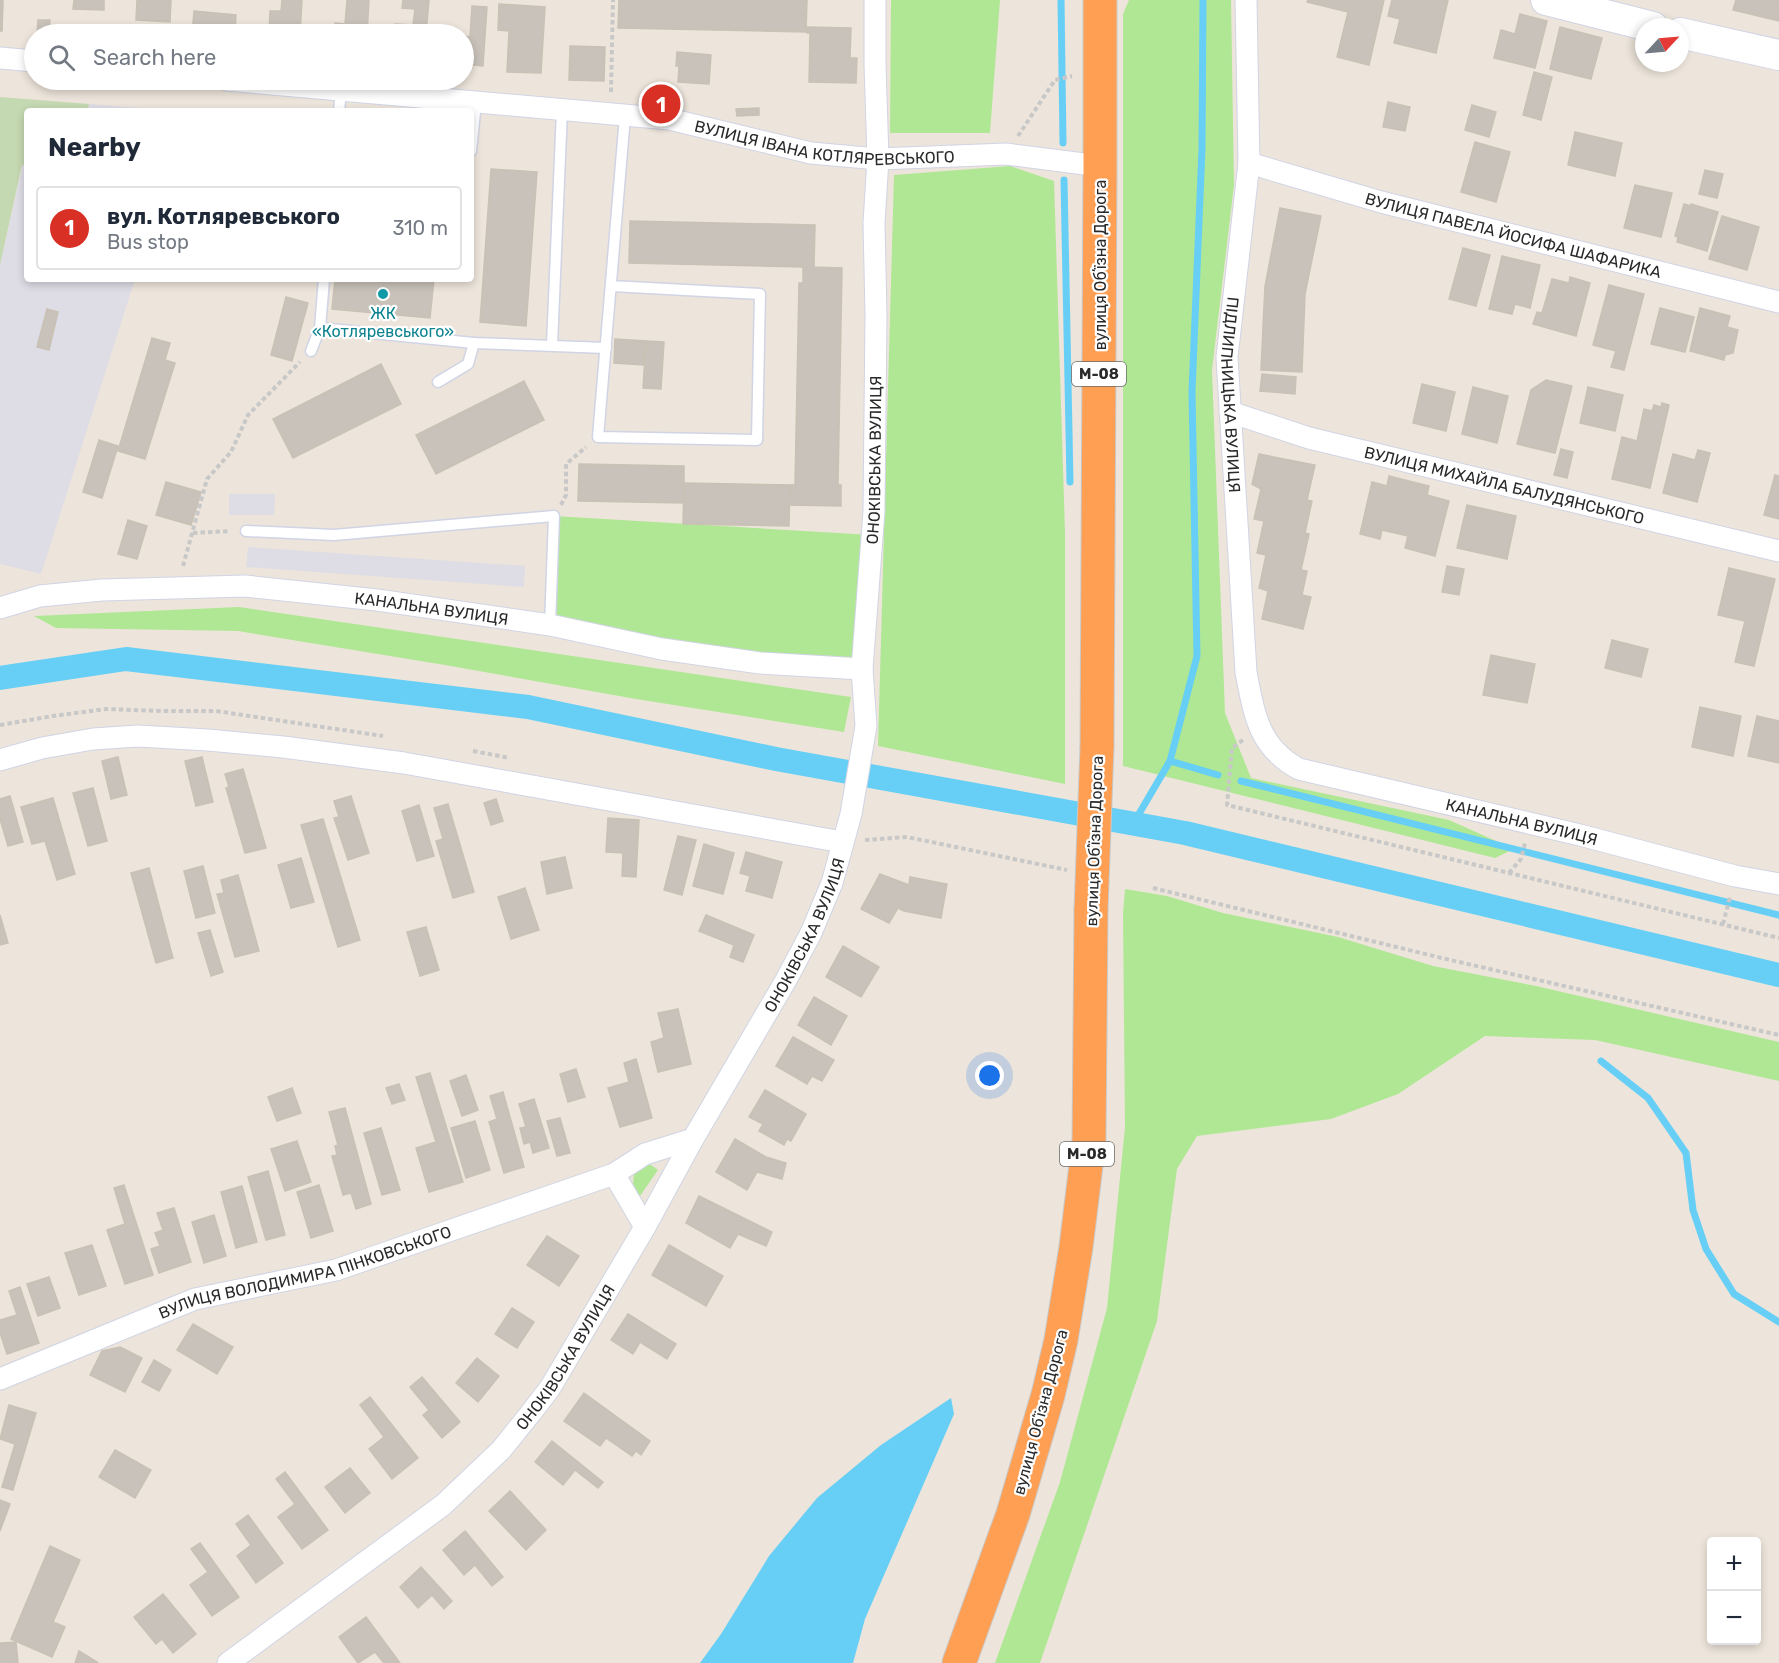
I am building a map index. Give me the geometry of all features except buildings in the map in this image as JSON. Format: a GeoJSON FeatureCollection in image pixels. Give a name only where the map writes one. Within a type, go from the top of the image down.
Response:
{"type":"FeatureCollection","features":[{"type":"Feature","properties":{"kind":"highway","name":"вулиця Обʼїзна Дорога"},"geometry":{"type":"LineString","coordinates":[[959,1663],[1013,1514],[1048,1395],[1061,1340],[1076,1247],[1089,1141],[1091,910],[1097,747],[1100,0]]}},
{"type":"Feature","properties":{"kind":"street","name":"ОНОКІВСЬКА ВУЛИЦЯ"},"geometry":{"type":"LineString","coordinates":[[228,1663],[443,1505],[501,1450],[550,1388],[645,1227],[811,933],[832,883],[850,814],[867,726],[862,669],[874,511],[876,315],[874,223],[878,159],[875,0]]}},
{"type":"Feature","properties":{"kind":"street","name":"ПІДЛИПНИЦЬКА ВУЛИЦЯ"},"geometry":{"type":"LineString","coordinates":[[1246,0],[1249,163],[1227,357],[1246,672],[1259,729],[1273,749]]}},
{"type":"Feature","properties":{"kind":"street"},"geometry":{"type":"LineString","coordinates":[[1546,0],[1635,22]]}},
{"type":"Feature","properties":{"kind":"street"},"geometry":{"type":"LineString","coordinates":[[1689,35],[1779,55]]}},
{"type":"Feature","properties":{"kind":"street"},"geometry":{"type":"LineString","coordinates":[[0,58],[24,60]]}},
{"type":"Feature","properties":{"kind":"street","name":"ВУЛИЦЯ ІВАНА КОТЛЯРЕВСЬКОГО"},"geometry":{"type":"LineString","coordinates":[[340,90],[669,119],[811,153],[878,159],[1006,154],[1100,166]]}},
{"type":"Feature","properties":{"kind":"street","name":"ВУЛИЦЯ ПАВЕЛА ЙОСИФА ШАФАРИКА"},"geometry":{"type":"LineString","coordinates":[[1249,163],[1381,202],[1779,302]]}},
{"type":"Feature","properties":{"kind":"street","name":"ВУЛИЦЯ МИХАЙЛА БАЛУДЯНСЬКОГО"},"geometry":{"type":"LineString","coordinates":[[1230,412],[1309,438],[1779,551]]}},
{"type":"Feature","properties":{"kind":"street","name":"КАНАЛЬНА ВУЛИЦЯ"},"geometry":{"type":"LineString","coordinates":[[0,608],[40,596],[102,590],[245,586],[377,600],[550,625],[662,649],[760,663],[862,669]]}},
{"type":"Feature","properties":{"kind":"street"},"geometry":{"type":"LineString","coordinates":[[0,760],[42,748],[93,739],[138,736],[283,747],[404,764],[842,842]]}},
{"type":"Feature","properties":{"kind":"street","name":"КАНАЛЬНА ВУЛИЦЯ"},"geometry":{"type":"LineString","coordinates":[[1273,749],[1286,762],[1299,770],[1580,835],[1735,876],[1779,884]]}},
{"type":"Feature","properties":{"kind":"street","name":"ВУЛИЦЯ ВОЛОДИМИРА ПІНКОВСЬКОГО"},"geometry":{"type":"LineString","coordinates":[[0,1379],[195,1299],[336,1270],[614,1174],[645,1154],[693,1139]]}},
{"type":"Feature","properties":{"kind":"street"},"geometry":{"type":"LineString","coordinates":[[614,1174],[645,1227]]}},
{"type":"Feature","properties":{"kind":"lane"},"geometry":{"type":"LineString","coordinates":[[339,108],[340,90]]}},
{"type":"Feature","properties":{"kind":"lane"},"geometry":{"type":"LineString","coordinates":[[474,122],[476,102]]}},
{"type":"Feature","properties":{"kind":"lane"},"geometry":{"type":"LineString","coordinates":[[552,345],[562,110]]}},
{"type":"Feature","properties":{"kind":"lane"},"geometry":{"type":"LineString","coordinates":[[611,286],[760,294],[757,440],[598,437],[611,286],[618,115]]}},
{"type":"Feature","properties":{"kind":"lane"},"geometry":{"type":"LineString","coordinates":[[311,351],[320,328],[324,282]]}},
{"type":"Feature","properties":{"kind":"lane"},"geometry":{"type":"LineString","coordinates":[[320,328],[474,343],[606,348]]}},
{"type":"Feature","properties":{"kind":"lane"},"geometry":{"type":"LineString","coordinates":[[438,382],[468,364],[474,343]]}},
{"type":"Feature","properties":{"kind":"lane"},"geometry":{"type":"LineString","coordinates":[[246,531],[334,534],[554,516],[550,625]]}},
{"type":"Feature","properties":{"kind":"path"},"geometry":{"type":"LineString","coordinates":[[613,0],[618,115]]}},
{"type":"Feature","properties":{"kind":"path"},"geometry":{"type":"LineString","coordinates":[[1006,154],[1055,80],[1072,77]]}},
{"type":"Feature","properties":{"kind":"path"},"geometry":{"type":"LineString","coordinates":[[166,588],[184,563],[207,479],[231,452],[248,415],[311,351]]}},
{"type":"Feature","properties":{"kind":"path"},"geometry":{"type":"LineString","coordinates":[[554,516],[566,495],[567,464],[598,437]]}},
{"type":"Feature","properties":{"kind":"path"},"geometry":{"type":"LineString","coordinates":[[193,533],[246,531]]}},
{"type":"Feature","properties":{"kind":"path"},"geometry":{"type":"LineString","coordinates":[[1259,729],[1232,748],[1227,805],[1779,938]]}},
{"type":"Feature","properties":{"kind":"path"},"geometry":{"type":"LineString","coordinates":[[842,842],[907,837],[1068,870]]}},
{"type":"Feature","properties":{"kind":"path"},"geometry":{"type":"LineString","coordinates":[[1509,873],[1521,859],[1525,845]]}},
{"type":"Feature","properties":{"kind":"path"},"geometry":{"type":"LineString","coordinates":[[1153,888],[1446,959],[1779,1035]]}},
{"type":"Feature","properties":{"kind":"path"},"geometry":{"type":"LineString","coordinates":[[1723,925],[1730,895]]}},
{"type":"Feature","properties":{"kind":"shaded area"},"geometry":{"type":"Polygon","coordinates":[[[89,104],[141,108],[88,108],[89,104]]]}},
{"type":"Feature","properties":{"kind":"shaded area"},"geometry":{"type":"Polygon","coordinates":[[[23,164],[24,282],[134,282],[41,574],[0,564],[0,265],[23,164]]]}},
{"type":"Feature","properties":{"kind":"shaded area"},"geometry":{"type":"Polygon","coordinates":[[[229,494],[275,494],[274,515],[229,515],[229,494]]]}},
{"type":"Feature","properties":{"kind":"shaded area"},"geometry":{"type":"Polygon","coordinates":[[[248,547],[525,566],[524,587],[246,567],[248,547]]]}},
{"type":"Feature","properties":{"kind":"green space"},"geometry":{"type":"Polygon","coordinates":[[[891,0],[1000,0],[990,133],[890,133],[891,0]]]}},
{"type":"Feature","properties":{"kind":"green space"},"geometry":{"type":"Polygon","coordinates":[[[1129,0],[1231,0],[1234,185],[1212,370],[1225,713],[1251,778],[1449,820],[1514,849],[1495,858],[1123,766],[1123,14],[1129,0]]]}},
{"type":"Feature","properties":{"kind":"green space"},"geometry":{"type":"Polygon","coordinates":[[[0,97],[89,104],[88,108],[24,108],[24,165],[22,165],[0,265],[0,97]]]}},
{"type":"Feature","properties":{"kind":"green space"},"geometry":{"type":"Polygon","coordinates":[[[1010,166],[1054,181],[1065,533],[1065,784],[878,746],[894,175],[1010,166]]]}},
{"type":"Feature","properties":{"kind":"green space"},"geometry":{"type":"Polygon","coordinates":[[[554,516],[872,535],[862,669],[550,625],[554,516]]]}},
{"type":"Feature","properties":{"kind":"green space"},"geometry":{"type":"Polygon","coordinates":[[[239,607],[851,697],[844,732],[238,631],[56,628],[34,616],[239,607]]]}},
{"type":"Feature","properties":{"kind":"green space"},"geometry":{"type":"Polygon","coordinates":[[[1125,889],[1167,896],[1223,913],[1338,937],[1433,966],[1536,986],[1779,1042],[1779,1081],[1595,1040],[1485,1036],[1398,1094],[1331,1119],[1197,1136],[1177,1169],[1157,1321],[1040,1663],[995,1663],[1060,1482],[1107,1308],[1125,1127],[1123,914],[1125,889]]]}},
{"type":"Feature","properties":{"kind":"green space"},"geometry":{"type":"Polygon","coordinates":[[[645,1164],[658,1170],[640,1196],[633,1184],[634,1172],[645,1164]]]}},
{"type":"Feature","properties":{"kind":"water"},"geometry":{"type":"Polygon","coordinates":[[[951,1398],[954,1414],[865,1619],[853,1663],[700,1663],[721,1634],[769,1556],[817,1498],[881,1445],[951,1398]]]}},
{"type":"Feature","properties":{"kind":"waterway"},"geometry":{"type":"LineString","coordinates":[[1061,0],[1063,143]]}},
{"type":"Feature","properties":{"kind":"waterway"},"geometry":{"type":"LineString","coordinates":[[1133,824],[1170,761],[1197,656],[1192,392],[1202,149],[1203,0]]}},
{"type":"Feature","properties":{"kind":"waterway"},"geometry":{"type":"LineString","coordinates":[[1064,180],[1070,482]]}},
{"type":"Feature","properties":{"kind":"waterway"},"geometry":{"type":"LineString","coordinates":[[0,678],[126,659],[528,707],[776,759],[1185,833],[1779,975]]}},
{"type":"Feature","properties":{"kind":"waterway"},"geometry":{"type":"LineString","coordinates":[[1170,761],[1218,775]]}},
{"type":"Feature","properties":{"kind":"waterway"},"geometry":{"type":"LineString","coordinates":[[1241,781],[1779,915]]}},
{"type":"Feature","properties":{"kind":"waterway"},"geometry":{"type":"LineString","coordinates":[[1601,1061],[1648,1098],[1686,1153],[1693,1210],[1706,1249],[1734,1294],[1779,1322]]}},
{"type":"Feature","properties":{"kind":"place","name":"вул. Котляревського"},"geometry":{"type":"Point","coordinates":[661,104]}},
{"type":"Feature","properties":{"kind":"place","name":"ЖК «Котляревського»"},"geometry":{"type":"Point","coordinates":[383,294]}}]}
